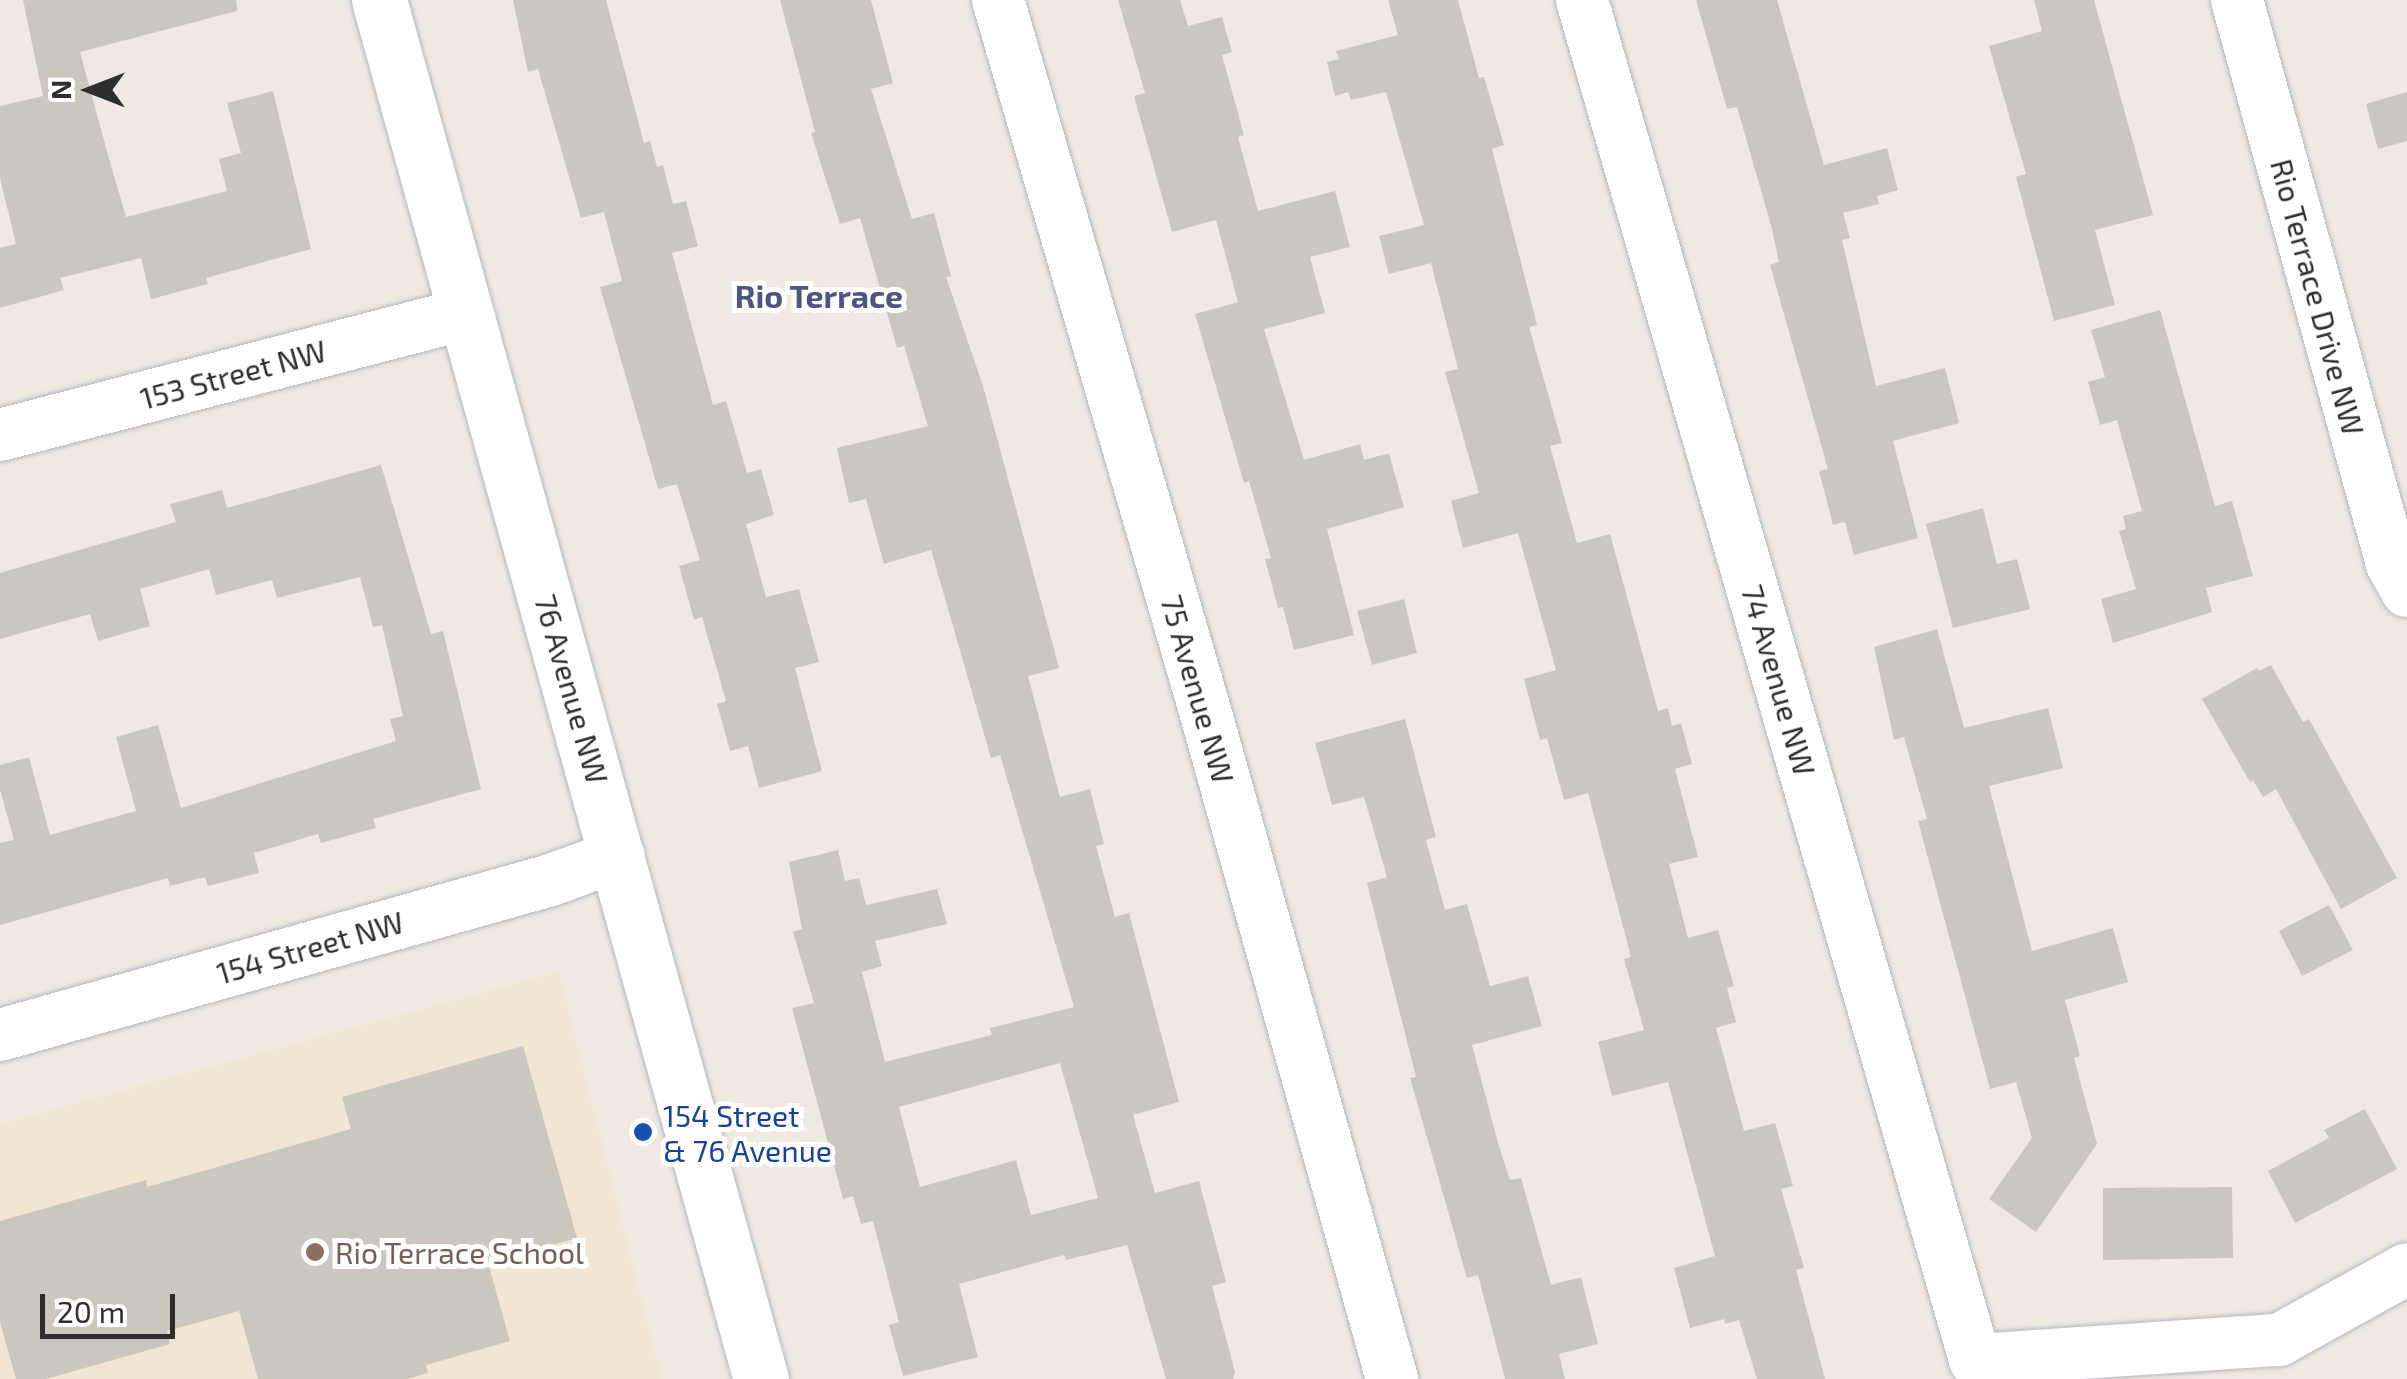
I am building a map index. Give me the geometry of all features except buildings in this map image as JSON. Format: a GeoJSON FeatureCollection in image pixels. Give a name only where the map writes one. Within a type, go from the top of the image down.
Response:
{"type":"FeatureCollection","features":[{"type":"Feature","properties":{"kind":"street","name":"76 Avenue NW"},"geometry":{"type":"LineString","coordinates":[[378,0],[619,855],[761,1379]]}},
{"type":"Feature","properties":{"kind":"street","name":"75 Avenue NW"},"geometry":{"type":"LineString","coordinates":[[998,0],[1206,714],[1392,1379]]}},
{"type":"Feature","properties":{"kind":"street","name":"74 Avenue NW"},"geometry":{"type":"LineString","coordinates":[[1582,0],[1975,1360],[2280,1340],[2407,1269]]}},
{"type":"Feature","properties":{"kind":"street","name":"Rio Terrace Drive NW"},"geometry":{"type":"LineString","coordinates":[[2236,0],[2392,564],[2407,591]]}},
{"type":"Feature","properties":{"kind":"street","name":"153 Street NW"},"geometry":{"type":"LineString","coordinates":[[0,434],[466,314]]}},
{"type":"Feature","properties":{"kind":"street","name":"154 Street NW"},"geometry":{"type":"LineString","coordinates":[[0,1034],[551,880],[619,855]]}},
{"type":"Feature","properties":{"kind":"shaded area","name":"Rio Terrace School"},"geometry":{"type":"Polygon","coordinates":[[[559,972],[662,1379],[0,1379],[0,1124],[559,972]]]}},
{"type":"Feature","properties":{"kind":"place","name":"154 Street & 76 Avenue"},"geometry":{"type":"Point","coordinates":[643,1132]}},
{"type":"Feature","properties":{"kind":"place","name":"Rio Terrace School"},"geometry":{"type":"Point","coordinates":[315,1252]}},
{"type":"Feature","properties":{"kind":"district","name":"Rio Terrace"},"geometry":{"type":"Point","coordinates":[819,295]}}]}
